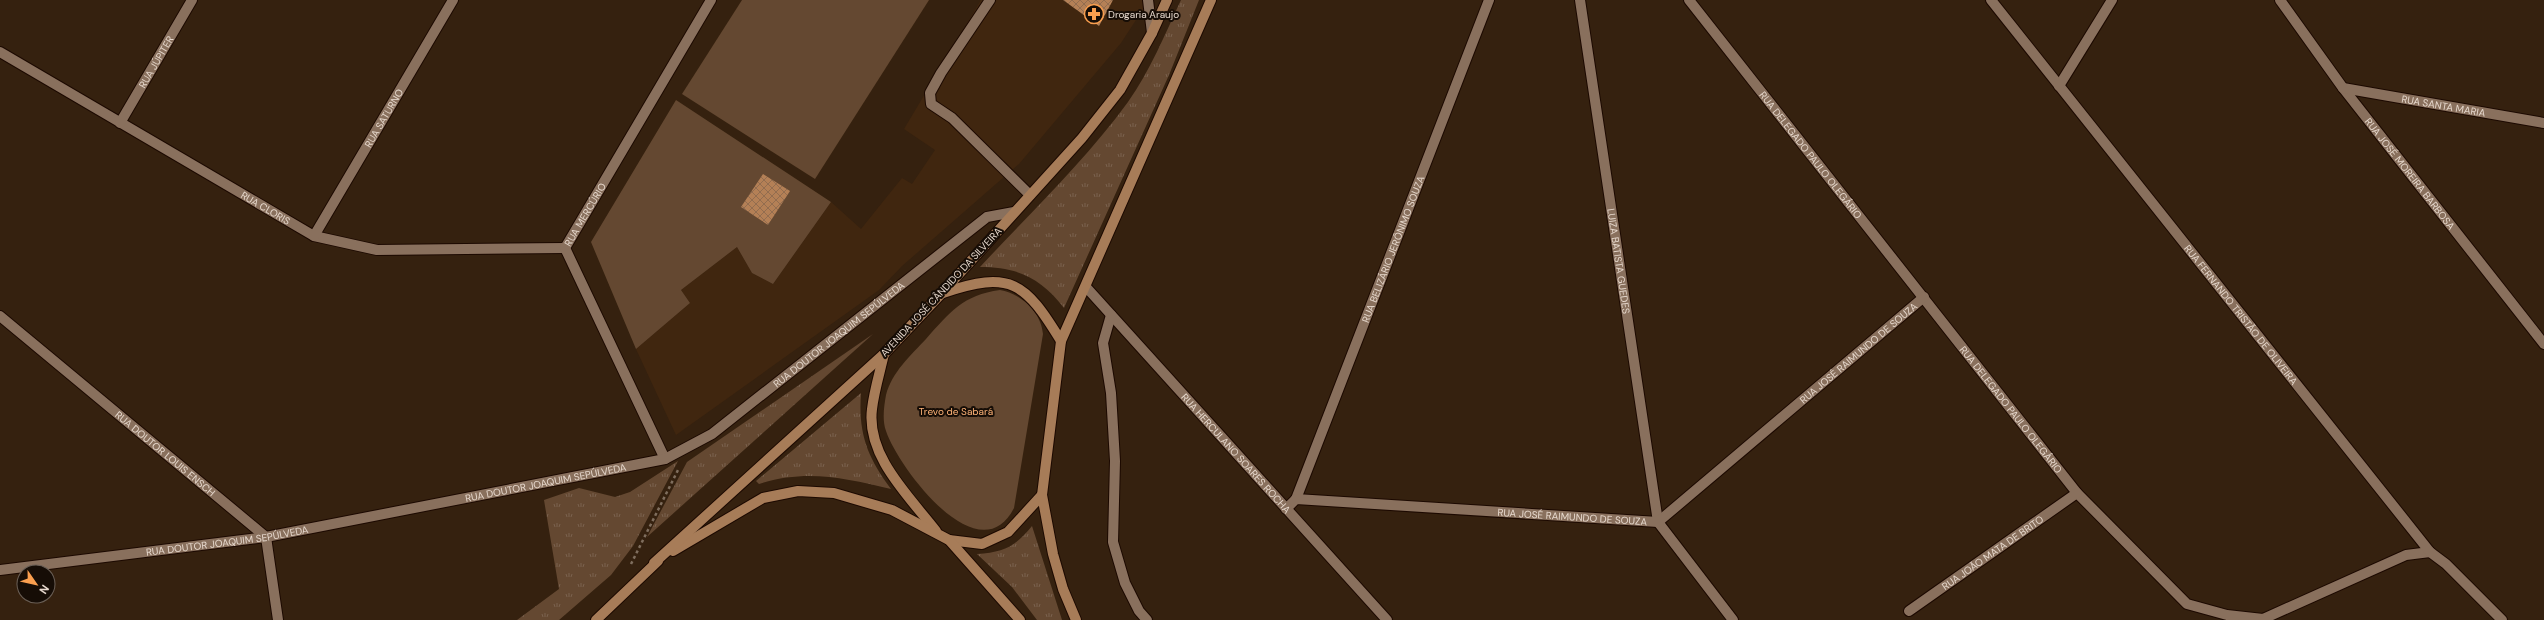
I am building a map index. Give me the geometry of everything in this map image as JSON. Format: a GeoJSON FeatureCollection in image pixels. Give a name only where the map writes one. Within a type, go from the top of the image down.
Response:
{"type":"FeatureCollection","features":[{"type":"Feature","properties":{"kind":"main road","name":"AVENIDA JOSÉ CÂNDIDO DA SILVEIRA"},"geometry":{"type":"LineString","coordinates":[[654,563],[884,354],[941,294],[1082,138],[1120,90],[1152,33],[1167,0]]}},
{"type":"Feature","properties":{"kind":"main road"},"geometry":{"type":"LineString","coordinates":[[1076,620],[1063,589],[1053,554],[1042,495],[1061,341],[1211,0]]}},
{"type":"Feature","properties":{"kind":"main road"},"geometry":{"type":"LineString","coordinates":[[941,294],[974,282],[1003,282],[1025,292],[1043,312],[1061,341]]}},
{"type":"Feature","properties":{"kind":"main road"},"geometry":{"type":"LineString","coordinates":[[884,354],[872,410],[874,441],[888,467],[939,534]]}},
{"type":"Feature","properties":{"kind":"main road"},"geometry":{"type":"LineString","coordinates":[[596,620],[654,563],[763,498],[798,491],[834,493],[892,510],[939,534],[949,540],[1020,620]]}},
{"type":"Feature","properties":{"kind":"main road"},"geometry":{"type":"LineString","coordinates":[[949,540],[982,544],[1008,532],[1042,495]]}},
{"type":"Feature","properties":{"kind":"street","name":"RUA JÚPITER"},"geometry":{"type":"LineString","coordinates":[[120,123],[192,0]]}},
{"type":"Feature","properties":{"kind":"street","name":"RUA SATURNO"},"geometry":{"type":"LineString","coordinates":[[314,236],[453,0]]}},
{"type":"Feature","properties":{"kind":"street","name":"RUA MERCÚRIO"},"geometry":{"type":"LineString","coordinates":[[665,459],[565,248],[711,0]]}},
{"type":"Feature","properties":{"kind":"street"},"geometry":{"type":"LineString","coordinates":[[990,0],[941,73],[930,94],[931,104],[952,118],[1030,195]]}},
{"type":"Feature","properties":{"kind":"street"},"geometry":{"type":"LineString","coordinates":[[1148,0],[1152,33]]}},
{"type":"Feature","properties":{"kind":"street","name":"RUA BELIZÁRIO JERÔNIMO SOUZA"},"geometry":{"type":"LineString","coordinates":[[1296,499],[1489,0]]}},
{"type":"Feature","properties":{"kind":"street","name":"LUIZA BATISTA GUEDES"},"geometry":{"type":"LineString","coordinates":[[1580,0],[1658,522]]}},
{"type":"Feature","properties":{"kind":"street","name":"RUA DELEGADO PAULO OLEGÁRIO"},"geometry":{"type":"LineString","coordinates":[[1689,0],[1924,296],[2076,493],[2187,604],[2227,615],[2263,619],[2406,555],[2430,552]]}},
{"type":"Feature","properties":{"kind":"street","name":"RUA FERNANDO TRISTÃO DE OLIVEIRA"},"geometry":{"type":"LineString","coordinates":[[1991,0],[2430,552],[2446,564],[2502,620]]}},
{"type":"Feature","properties":{"kind":"street"},"geometry":{"type":"LineString","coordinates":[[2059,86],[2112,0]]}},
{"type":"Feature","properties":{"kind":"street","name":"RUA JOSÉ MOREIRA BARBOSA"},"geometry":{"type":"LineString","coordinates":[[2280,0],[2343,88],[2544,344]]}},
{"type":"Feature","properties":{"kind":"street","name":"RUA CLORIS"},"geometry":{"type":"LineString","coordinates":[[0,52],[314,236],[377,250],[565,248]]}},
{"type":"Feature","properties":{"kind":"street","name":"RUA SANTA MARIA"},"geometry":{"type":"LineString","coordinates":[[2343,88],[2544,123]]}},
{"type":"Feature","properties":{"kind":"street","name":"RUA DOUTOR JOAQUIM SEPÚLVEDA"},"geometry":{"type":"LineString","coordinates":[[0,570],[266,538],[665,459],[712,434],[987,217],[1014,212]]}},
{"type":"Feature","properties":{"kind":"street","name":"RUA HERCULANO SOARES ROCHA"},"geometry":{"type":"LineString","coordinates":[[1086,287],[1387,620]]}},
{"type":"Feature","properties":{"kind":"street","name":"RUA JOSÉ RAIMUNDO DE SOUZA"},"geometry":{"type":"LineString","coordinates":[[1296,499],[1658,522],[1924,296]]}},
{"type":"Feature","properties":{"kind":"street"},"geometry":{"type":"LineString","coordinates":[[1111,315],[1103,343],[1111,393],[1115,461],[1113,542],[1125,583],[1139,610],[1147,620]]}},
{"type":"Feature","properties":{"kind":"street","name":"RUA DOUTOR LOUIS ENSCH"},"geometry":{"type":"LineString","coordinates":[[0,316],[266,538]]}},
{"type":"Feature","properties":{"kind":"street","name":"RUA JOÃO MATA DE BRITO"},"geometry":{"type":"LineString","coordinates":[[1909,611],[2076,493]]}},
{"type":"Feature","properties":{"kind":"street"},"geometry":{"type":"LineString","coordinates":[[1286,509],[1296,499]]}},
{"type":"Feature","properties":{"kind":"street"},"geometry":{"type":"LineString","coordinates":[[1658,522],[1733,620]]}},
{"type":"Feature","properties":{"kind":"street"},"geometry":{"type":"LineString","coordinates":[[266,538],[278,620]]}},
{"type":"Feature","properties":{"kind":"path"},"geometry":{"type":"LineString","coordinates":[[630,565],[691,444]]}},
{"type":"Feature","properties":{"kind":"shaded area"},"geometry":{"type":"Polygon","coordinates":[[[981,0],[1149,0],[1121,43],[1019,164],[902,266],[879,290],[676,435],[636,349],[690,303],[681,290],[737,247],[752,273],[773,284],[831,202],[861,229],[902,178],[912,184],[935,150],[904,129],[981,0]]]}},
{"type":"Feature","properties":{"kind":"green space"},"geometry":{"type":"Polygon","coordinates":[[[742,0],[929,0],[815,179],[682,94],[742,0]]]}},
{"type":"Feature","properties":{"kind":"green space"},"geometry":{"type":"Polygon","coordinates":[[[1181,0],[1199,0],[1169,75],[1064,308],[1047,289],[1028,276],[1006,269],[980,267],[1094,145],[1128,102],[1150,65],[1181,0]]]}},
{"type":"Feature","properties":{"kind":"green space"},"geometry":{"type":"Polygon","coordinates":[[[676,100],[831,202],[773,284],[752,273],[737,247],[681,290],[690,303],[636,349],[591,242],[676,100]]]}},
{"type":"Feature","properties":{"kind":"green space","name":"Trevo de Sabará"},"geometry":{"type":"Polygon","coordinates":[[[1000,290],[1015,295],[1029,305],[1038,318],[1043,334],[1014,508],[999,526],[981,530],[961,523],[941,508],[906,468],[886,431],[884,408],[886,395],[897,371],[942,321],[958,306],[976,296],[987,292],[1000,290]]]}},
{"type":"Feature","properties":{"kind":"green space"},"geometry":{"type":"Polygon","coordinates":[[[873,334],[647,537],[687,462],[873,334]]]}},
{"type":"Feature","properties":{"kind":"green space"},"geometry":{"type":"Polygon","coordinates":[[[861,393],[861,420],[866,444],[876,466],[891,489],[857,481],[809,476],[776,479],[759,484],[756,481],[861,393]]]}},
{"type":"Feature","properties":{"kind":"green space"},"geometry":{"type":"Polygon","coordinates":[[[678,461],[633,546],[611,575],[559,620],[517,620],[559,589],[544,500],[579,488],[615,497],[630,492],[678,461]]]}},
{"type":"Feature","properties":{"kind":"green space"},"geometry":{"type":"Polygon","coordinates":[[[1032,526],[1062,620],[1037,620],[1012,587],[977,554],[995,552],[1014,544],[1032,526]]]}},
{"type":"Feature","properties":{"kind":"building","name":"Drogaria Araujo"},"geometry":{"type":"Polygon","coordinates":[[[1063,0],[1113,0],[1099,26],[1063,0]]]}},
{"type":"Feature","properties":{"kind":"building"},"geometry":{"type":"Polygon","coordinates":[[[763,174],[790,191],[768,225],[741,207],[763,174]]]}},
{"type":"Feature","properties":{"kind":"place","name":"Drogaria Araujo"},"geometry":{"type":"Point","coordinates":[1094,14]}}]}
